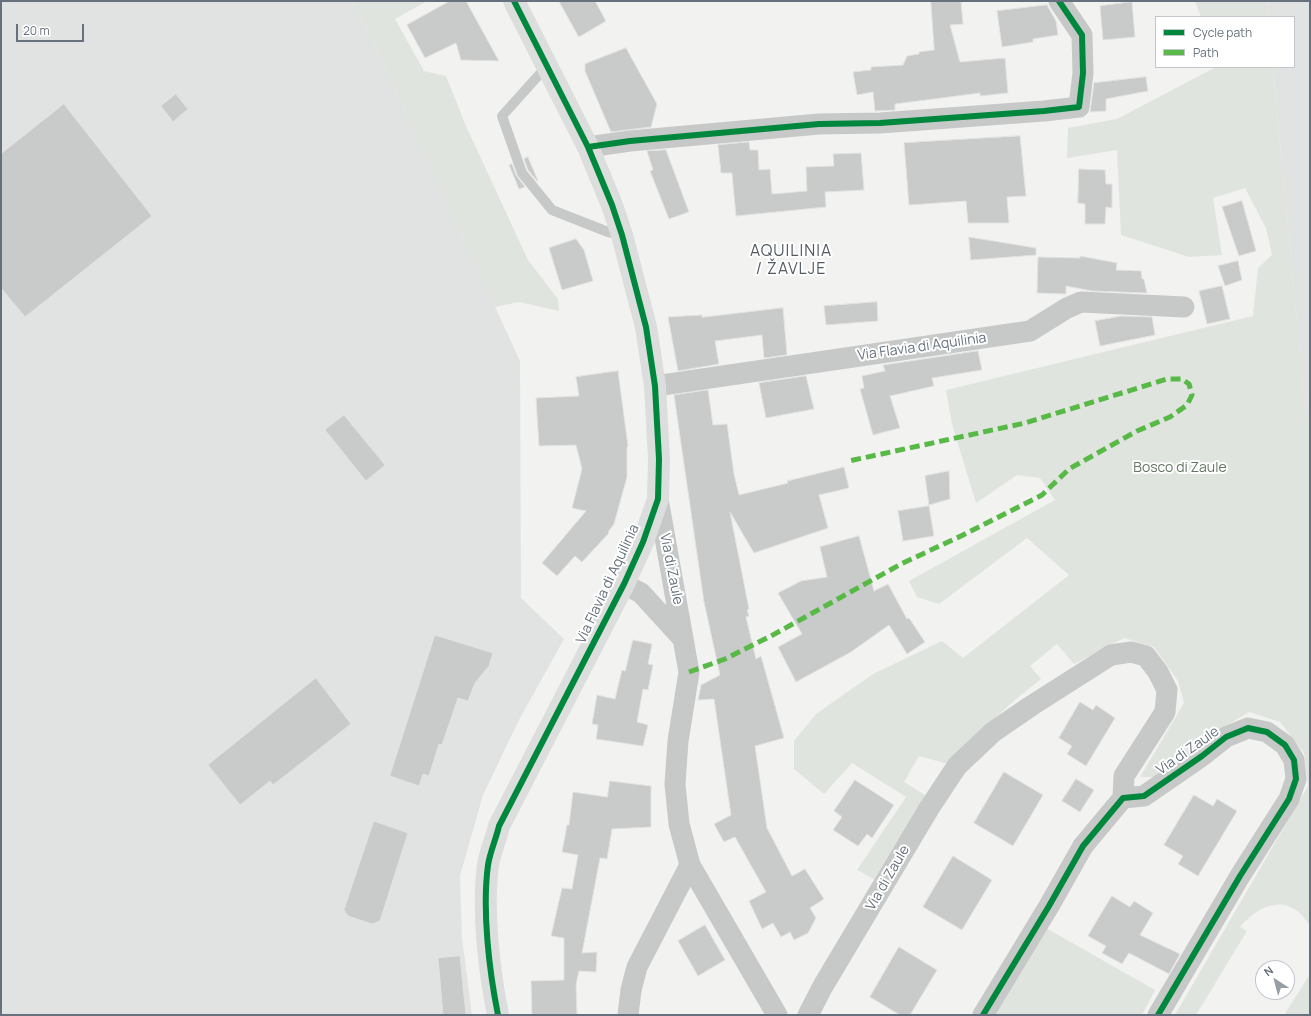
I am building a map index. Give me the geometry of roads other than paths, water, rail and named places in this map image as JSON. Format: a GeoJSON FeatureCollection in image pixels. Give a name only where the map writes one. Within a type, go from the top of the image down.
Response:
{"type":"FeatureCollection","features":[{"type":"Feature","properties":{"kind":"main road","name":"Via Flavia di Aquilinia"},"geometry":{"type":"LineString","coordinates":[[498,1015],[493,992],[486,903],[488,864],[490,856],[499,826],[624,584],[643,542],[658,499],[659,459],[655,386],[646,327],[622,235],[612,205],[588,147],[514,1]]}},
{"type":"Feature","properties":{"kind":"street"},"geometry":{"type":"LineString","coordinates":[[588,147],[630,141],[819,124],[880,123],[1079,107],[1083,73],[1082,35],[1059,1]]}},
{"type":"Feature","properties":{"kind":"street","name":"Via Flavia di Aquilinia"},"geometry":{"type":"LineString","coordinates":[[655,386],[1030,331],[1068,308],[1081,302],[1184,307]]}},
{"type":"Feature","properties":{"kind":"street","name":"Via di Zaule"},"geometry":{"type":"LineString","coordinates":[[658,499],[689,672],[678,741],[675,784],[679,824],[690,865],[777,1015]]}},
{"type":"Feature","properties":{"kind":"street","name":"Via di Zaule"},"geometry":{"type":"LineString","coordinates":[[624,584],[641,593],[684,639]]}},
{"type":"Feature","properties":{"kind":"street","name":"Via di Zaule"},"geometry":{"type":"LineString","coordinates":[[808,1015],[823,986],[957,766],[993,732],[1031,706],[1111,656],[1131,652],[1146,656],[1158,672],[1167,690],[1165,712],[1124,776],[1123,798],[1144,796],[1202,756],[1226,737],[1248,728],[1267,732],[1285,745],[1294,760],[1296,779],[1289,799],[1240,876],[1158,1015]]}},
{"type":"Feature","properties":{"kind":"street"},"geometry":{"type":"LineString","coordinates":[[983,1015],[1049,906],[1083,846],[1123,798]]}},
{"type":"Feature","properties":{"kind":"street"},"geometry":{"type":"LineString","coordinates":[[628,1015],[631,990],[637,967],[690,865]]}},
{"type":"Feature","properties":{"kind":"lane"},"geometry":{"type":"LineString","coordinates":[[548,66],[502,116],[522,174],[552,210],[608,232],[622,235]]}},
{"type":"Feature","properties":{"kind":"district","name":"AQUILINIA / ŽAVLJE"},"geometry":{"type":"Point","coordinates":[791,261]}},
{"type":"Feature","properties":{"kind":"park label","name":"Bosco di Zaule"},"geometry":{"type":"Point","coordinates":[1180,468]}}]}
